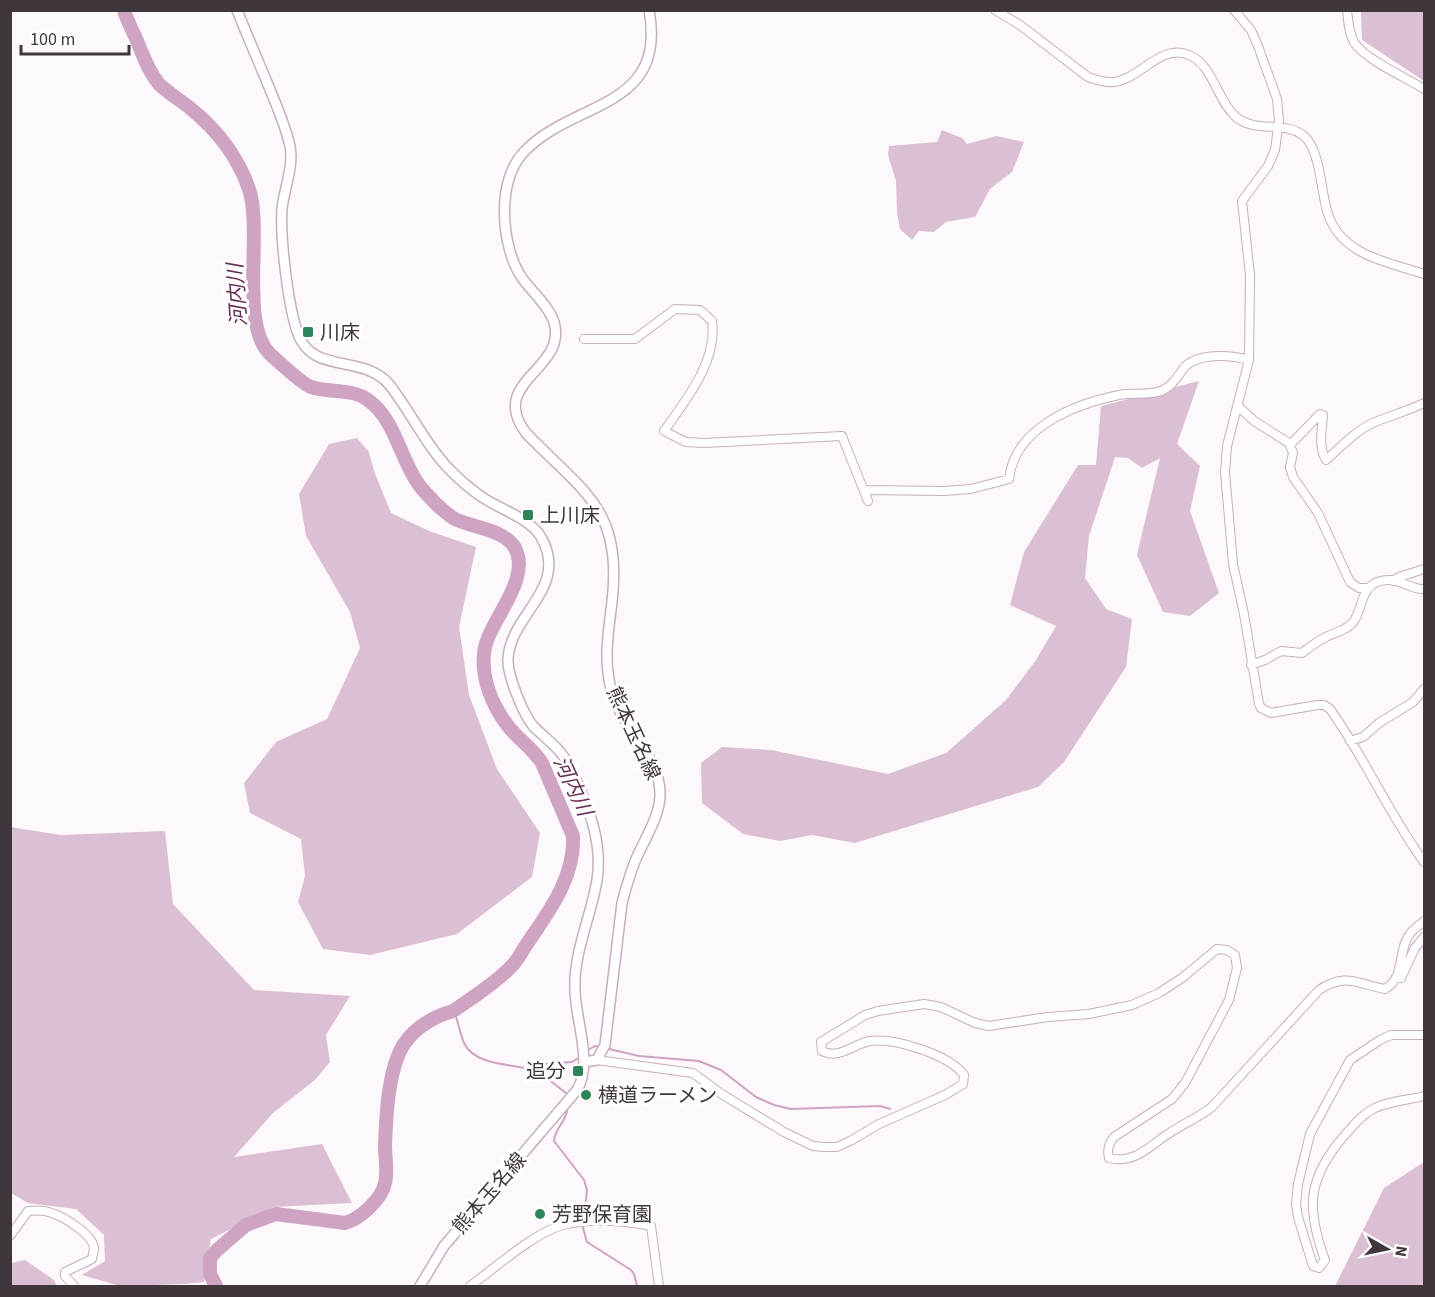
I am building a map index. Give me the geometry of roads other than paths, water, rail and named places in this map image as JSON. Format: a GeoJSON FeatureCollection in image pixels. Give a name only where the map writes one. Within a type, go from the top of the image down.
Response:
{"type":"FeatureCollection","features":[{"type":"Feature","properties":{"kind":"main road"},"geometry":{"type":"LineString","coordinates":[[237,10],[278,111],[290,148],[282,208],[282,227],[289,289],[298,335],[305,346],[320,358],[355,366],[382,377],[447,467],[479,495],[533,527],[546,549],[549,571],[546,583],[515,635],[508,659],[514,688],[530,722],[562,753],[572,769],[592,820],[597,840],[597,878],[576,969],[574,990],[584,1062],[597,1060]]}},
{"type":"Feature","properties":{"kind":"main road","name":"熊本玉名線"},"geometry":{"type":"LineString","coordinates":[[597,1060],[605,1045],[622,903],[628,881],[657,810],[660,797],[659,785],[655,770],[613,696],[607,673],[605,657],[614,570],[609,532],[592,500],[579,484],[526,433],[517,421],[514,407],[517,394],[550,352],[555,334],[550,315],[523,278],[511,255],[505,197],[508,178],[514,164],[534,142],[626,90],[641,74],[648,63],[653,38],[649,10]]}},
{"type":"Feature","properties":{"kind":"main road","name":"熊本玉名線"},"geometry":{"type":"LineString","coordinates":[[420,1287],[444,1246],[577,1090],[583,1080],[584,1062]]}},
{"type":"Feature","properties":{"kind":"street"},"geometry":{"type":"LineString","coordinates":[[995,10],[1020,25],[1088,77],[1100,81],[1125,80],[1164,55],[1177,53],[1188,55],[1206,70],[1224,104],[1236,118],[1254,126],[1279,128],[1302,135],[1310,144],[1317,163],[1329,215],[1340,236],[1349,245],[1372,257],[1425,274]]}},
{"type":"Feature","properties":{"kind":"street"},"geometry":{"type":"LineString","coordinates":[[1234,10],[1251,30],[1258,45],[1276,99],[1279,128],[1275,150],[1268,166],[1242,201],[1250,275],[1249,360],[1227,446],[1226,472],[1233,564],[1259,704],[1271,713],[1324,705],[1334,715],[1408,841],[1425,862]]}},
{"type":"Feature","properties":{"kind":"street"},"geometry":{"type":"LineString","coordinates":[[1347,10],[1351,35],[1358,48],[1425,89]]}},
{"type":"Feature","properties":{"kind":"street"},"geometry":{"type":"LineString","coordinates":[[584,339],[635,339],[675,309],[700,310],[712,321],[713,327],[708,359],[686,399],[664,431],[686,442],[704,443],[842,436],[868,501]]}},
{"type":"Feature","properties":{"kind":"street"},"geometry":{"type":"LineString","coordinates":[[865,490],[971,489],[1009,479],[1013,459],[1030,436],[1082,404],[1118,395],[1158,393],[1169,387],[1184,368],[1197,359],[1230,357],[1249,360]]}},
{"type":"Feature","properties":{"kind":"street"},"geometry":{"type":"LineString","coordinates":[[1290,445],[1320,414],[1323,415],[1321,438],[1323,456],[1326,460],[1350,439],[1374,423],[1408,412],[1425,403]]}},
{"type":"Feature","properties":{"kind":"street"},"geometry":{"type":"LineString","coordinates":[[1238,406],[1254,421],[1290,445],[1293,453],[1290,467],[1293,477],[1318,513],[1350,582],[1359,588],[1369,588]]}},
{"type":"Feature","properties":{"kind":"street"},"geometry":{"type":"LineString","coordinates":[[1393,581],[1425,569]]}},
{"type":"Feature","properties":{"kind":"street"},"geometry":{"type":"LineString","coordinates":[[1251,665],[1281,651],[1302,653],[1328,635],[1347,627],[1356,618],[1361,599],[1369,588],[1382,581],[1393,581],[1409,587],[1425,589]]}},
{"type":"Feature","properties":{"kind":"street"},"geometry":{"type":"LineString","coordinates":[[1350,741],[1363,737],[1378,723],[1413,702],[1425,689]]}},
{"type":"Feature","properties":{"kind":"street"},"geometry":{"type":"LineString","coordinates":[[597,1060],[693,1073],[720,1093],[784,1132],[813,1146],[837,1147],[963,1084],[964,1075],[956,1065],[903,1044],[870,1041],[837,1054],[822,1051],[821,1042],[865,1015],[924,1004],[941,1006],[975,1023],[989,1026],[1048,1017],[1089,1014],[1132,1005],[1159,993],[1182,978],[1217,949],[1227,950],[1235,955],[1237,968],[1229,1000],[1185,1083],[1172,1099],[1114,1137],[1109,1143],[1109,1158],[1119,1160],[1144,1153],[1168,1134],[1195,1120],[1212,1107],[1319,990],[1329,983],[1353,980],[1385,989],[1391,985],[1397,977],[1410,933],[1425,921]]}},
{"type":"Feature","properties":{"kind":"street"},"geometry":{"type":"LineString","coordinates":[[1397,977],[1401,978],[1415,948],[1425,937]]}},
{"type":"Feature","properties":{"kind":"street"},"geometry":{"type":"LineString","coordinates":[[1425,1035],[1391,1035],[1372,1044],[1350,1059],[1310,1134],[1298,1184],[1296,1204],[1313,1266],[1319,1268],[1325,1260],[1316,1236],[1311,1208],[1320,1172],[1329,1153],[1356,1122],[1376,1107],[1425,1096]]}},
{"type":"Feature","properties":{"kind":"street"},"geometry":{"type":"LineString","coordinates":[[10,1236],[28,1211],[36,1210],[52,1212],[85,1233],[93,1243],[94,1250],[92,1259],[65,1272],[65,1276],[74,1287]]}},
{"type":"Feature","properties":{"kind":"street"},"geometry":{"type":"LineString","coordinates":[[470,1287],[537,1238],[561,1225],[585,1222],[633,1223],[651,1227],[659,1287]]}},
{"type":"Feature","properties":{"kind":"waterway","name":"河内川"},"geometry":{"type":"LineString","coordinates":[[124,10],[146,64],[155,79],[200,116],[217,134],[244,177],[253,207],[253,299],[256,321],[261,340],[270,354],[311,387],[348,392],[368,400],[384,417],[411,472],[436,504],[455,519],[504,537],[515,548],[519,559],[519,570],[511,594],[486,643],[484,661],[486,679],[489,692],[502,718],[542,763],[573,836],[570,864],[561,890],[516,961],[497,980],[454,1010],[434,1018],[419,1028],[404,1044],[394,1066],[389,1094],[385,1146],[386,1179],[375,1202],[357,1217],[345,1223],[276,1214],[246,1225],[210,1258],[210,1274],[216,1286]]}},
{"type":"Feature","properties":{"kind":"waterway"},"geometry":{"type":"LineString","coordinates":[[454,1011],[464,1043],[469,1050],[483,1059],[525,1068],[530,1065],[572,1062],[580,1057]]}},
{"type":"Feature","properties":{"kind":"waterway"},"geometry":{"type":"LineString","coordinates":[[586,1051],[595,1046],[599,1047]]}},
{"type":"Feature","properties":{"kind":"waterway"},"geometry":{"type":"LineString","coordinates":[[605,1048],[639,1056],[699,1061],[721,1070],[756,1097],[791,1109],[880,1106],[890,1109]]}},
{"type":"Feature","properties":{"kind":"waterway"},"geometry":{"type":"LineString","coordinates":[[530,1065],[566,1093]]}},
{"type":"Feature","properties":{"kind":"waterway"},"geometry":{"type":"LineString","coordinates":[[567,1111],[554,1141],[584,1180],[587,1190],[583,1228],[587,1242],[631,1270],[637,1286]]}},
{"type":"Feature","properties":{"kind":"place","name":"川床"},"geometry":{"type":"Point","coordinates":[308,332]}},
{"type":"Feature","properties":{"kind":"place","name":"上川床"},"geometry":{"type":"Point","coordinates":[528,515]}},
{"type":"Feature","properties":{"kind":"place","name":"追分"},"geometry":{"type":"Point","coordinates":[578,1071]}},
{"type":"Feature","properties":{"kind":"place","name":"横道ラーメン"},"geometry":{"type":"Point","coordinates":[586,1095]}},
{"type":"Feature","properties":{"kind":"place","name":"芳野保育園"},"geometry":{"type":"Point","coordinates":[540,1214]}}]}
